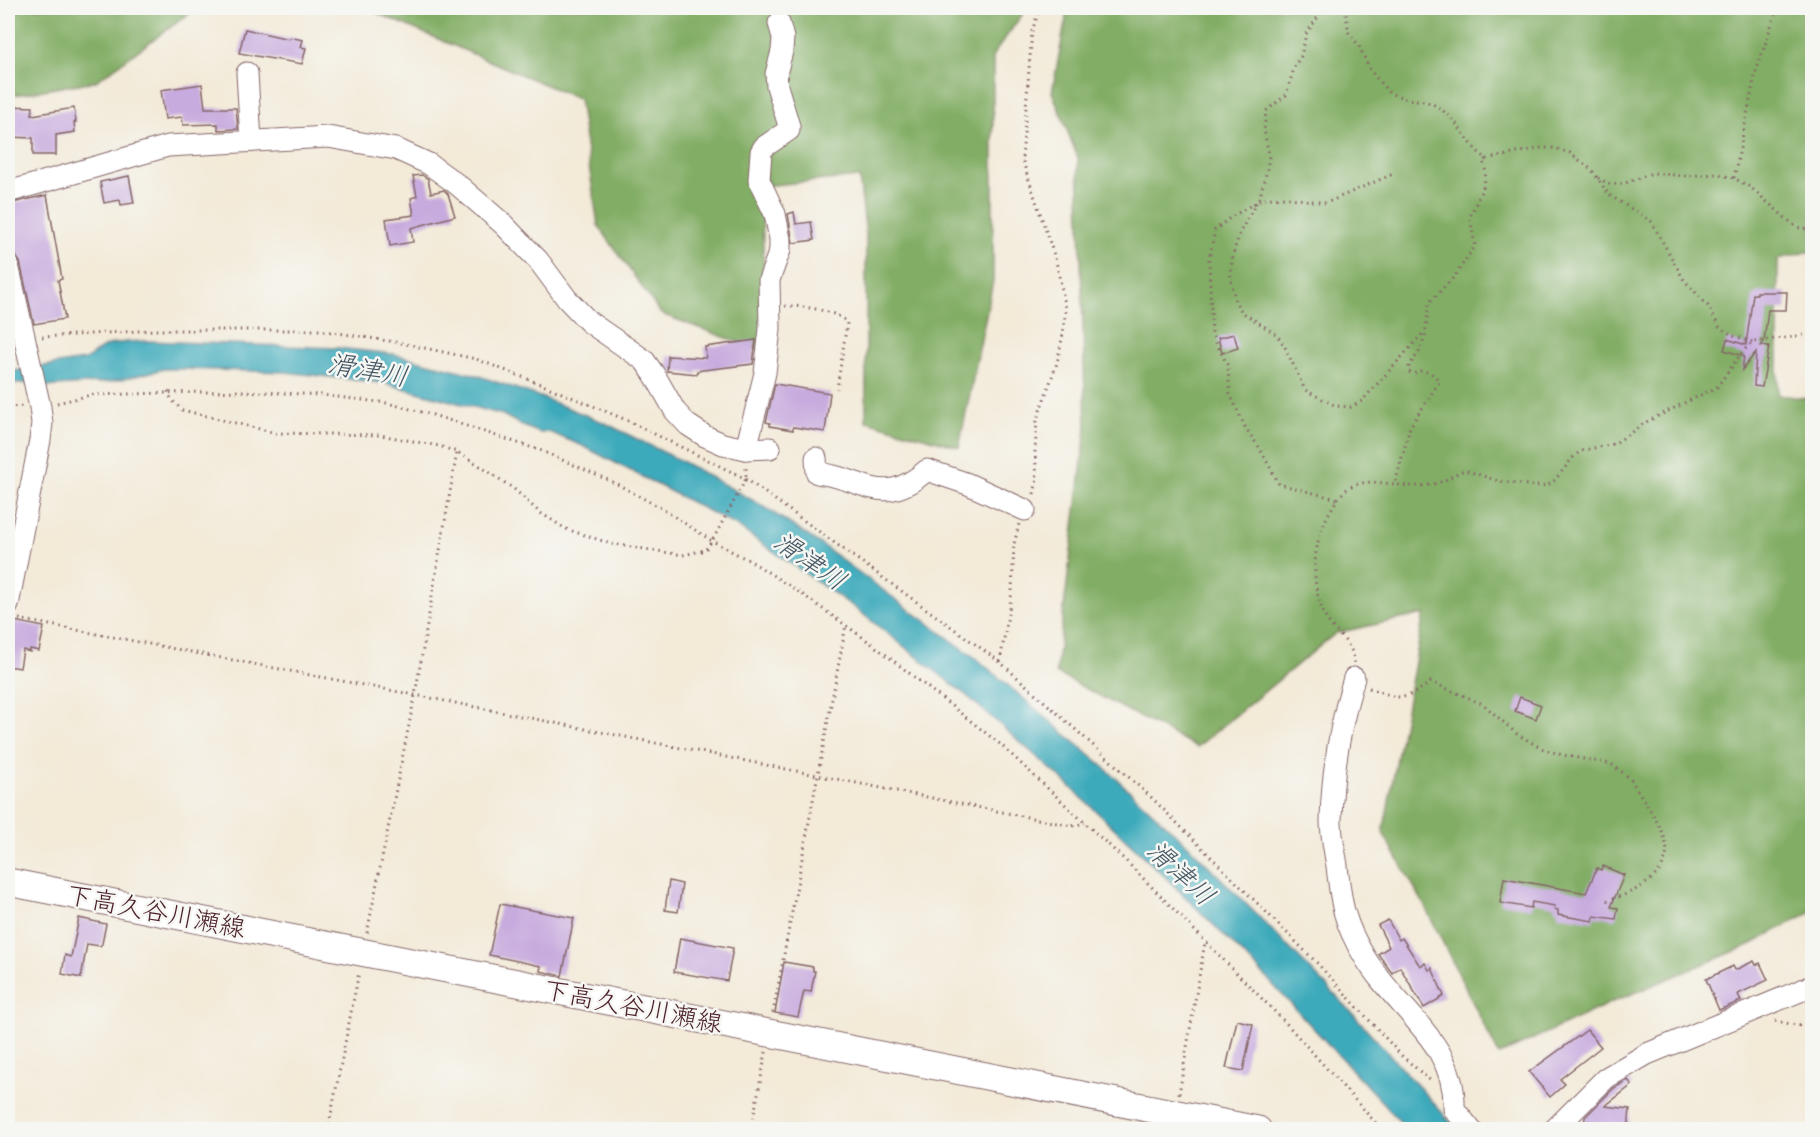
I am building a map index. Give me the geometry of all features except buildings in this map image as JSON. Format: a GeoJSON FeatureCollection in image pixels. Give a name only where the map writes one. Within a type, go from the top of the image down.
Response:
{"type":"FeatureCollection","features":[{"type":"Feature","properties":{"kind":"main road","name":"下高久谷川瀬線"},"geometry":{"type":"LineString","coordinates":[[8,882],[1258,1130]]}},
{"type":"Feature","properties":{"kind":"street"},"geometry":{"type":"LineString","coordinates":[[746,449],[765,373],[770,329],[769,280],[780,249],[775,214],[759,180],[761,152],[764,147],[789,129],[787,115],[777,86],[776,74],[783,38],[778,23]]}},
{"type":"Feature","properties":{"kind":"street"},"geometry":{"type":"LineString","coordinates":[[247,73],[251,141]]}},
{"type":"Feature","properties":{"kind":"street"},"geometry":{"type":"LineString","coordinates":[[8,192],[168,146],[328,137],[396,149],[429,164],[458,185],[503,224],[538,260],[567,299],[589,322],[644,360],[675,411],[687,425],[723,444],[746,449],[770,448]]}},
{"type":"Feature","properties":{"kind":"street"},"geometry":{"type":"LineString","coordinates":[[8,265],[42,423],[13,612]]}},
{"type":"Feature","properties":{"kind":"street"},"geometry":{"type":"LineString","coordinates":[[816,458],[817,473],[854,481],[878,490],[888,491],[902,488],[915,481],[927,470],[968,484],[1025,510]]}},
{"type":"Feature","properties":{"kind":"street"},"geometry":{"type":"LineString","coordinates":[[1354,678],[1337,744],[1331,823],[1342,909],[1365,959],[1428,1034],[1440,1052],[1449,1072],[1455,1095],[1454,1109],[1471,1130]]}},
{"type":"Feature","properties":{"kind":"street"},"geometry":{"type":"LineString","coordinates":[[1554,1130],[1606,1078],[1647,1054],[1812,986]]}},
{"type":"Feature","properties":{"kind":"path"},"geometry":{"type":"LineString","coordinates":[[1000,662],[1012,592],[1014,544],[1025,510],[1035,492],[1037,480],[1035,442],[1037,419],[1057,363],[1066,309],[1056,261],[1022,159],[1032,31],[1040,8]]}},
{"type":"Feature","properties":{"kind":"path"},"geometry":{"type":"LineString","coordinates":[[1324,8],[1306,34],[1301,56],[1295,65],[1286,95],[1266,111],[1264,130],[1269,156],[1260,196],[1240,232],[1234,250],[1230,272],[1235,302],[1242,312],[1276,334],[1284,345],[1305,390],[1336,406],[1351,406],[1362,401],[1426,330]]}},
{"type":"Feature","properties":{"kind":"path"},"geometry":{"type":"LineString","coordinates":[[1345,8],[1349,33],[1359,46],[1370,70],[1389,93],[1437,106],[1452,117],[1477,151],[1487,159]]}},
{"type":"Feature","properties":{"kind":"path"},"geometry":{"type":"LineString","coordinates":[[1734,178],[1755,75],[1777,8]]}},
{"type":"Feature","properties":{"kind":"path"},"geometry":{"type":"LineString","coordinates":[[1395,484],[1410,428],[1439,382],[1435,375],[1427,371],[1418,371],[1414,374],[1409,372],[1409,366],[1420,351],[1426,330],[1429,303],[1454,277],[1475,246],[1470,217],[1484,185],[1486,172],[1483,161],[1487,159],[1541,148],[1554,148],[1570,153],[1592,170],[1609,195],[1651,221],[1684,280],[1708,306],[1720,328],[1729,334],[1753,342],[1812,334]]}},
{"type":"Feature","properties":{"kind":"path"},"geometry":{"type":"LineString","coordinates":[[1596,177],[1609,184],[1623,184],[1652,173],[1685,176],[1718,174],[1734,178],[1749,187],[1796,227],[1812,230]]}},
{"type":"Feature","properties":{"kind":"path"},"geometry":{"type":"LineString","coordinates":[[1337,499],[1279,484],[1259,447],[1245,429],[1230,394],[1228,366],[1212,335],[1209,260],[1211,242],[1215,230],[1231,217],[1262,199],[1284,197],[1326,203],[1392,174]]}},
{"type":"Feature","properties":{"kind":"path"},"geometry":{"type":"LineString","coordinates":[[769,310],[780,306],[795,305],[844,318],[847,323],[837,389]]}},
{"type":"Feature","properties":{"kind":"path"},"geometry":{"type":"LineString","coordinates":[[25,341],[155,330],[319,330],[401,343],[476,359],[624,420],[746,479],[1000,662],[1176,822],[1317,963],[1402,1056],[1419,1073],[1431,1080],[1454,1109]]}},
{"type":"Feature","properties":{"kind":"path"},"geometry":{"type":"LineString","coordinates":[[1605,901],[1635,890],[1649,881],[1659,870],[1667,852],[1666,841],[1630,778],[1611,764],[1562,755],[1541,748],[1517,734],[1483,704],[1431,682],[1414,694],[1405,697],[1388,696],[1365,687],[1354,678],[1354,652],[1348,643],[1336,633],[1324,615],[1315,575],[1319,533],[1337,499],[1352,486],[1365,483],[1428,485],[1441,482],[1466,470],[1498,481],[1536,486],[1548,485],[1555,480],[1575,455],[1584,450],[1614,444],[1646,422],[1717,387],[1743,351],[1753,342]]}},
{"type":"Feature","properties":{"kind":"path"},"geometry":{"type":"LineString","coordinates":[[168,391],[171,399],[182,410],[267,432],[380,435],[439,446],[457,452],[514,489],[539,512],[554,522],[581,536],[612,544],[683,555],[705,550],[743,484]]}},
{"type":"Feature","properties":{"kind":"path"},"geometry":{"type":"LineString","coordinates":[[8,407],[91,395],[168,391],[242,391],[321,395],[387,403],[432,415],[542,451],[617,484],[661,508],[712,541],[752,562],[846,626],[1000,744],[1085,823],[1284,1021],[1382,1130]]}},
{"type":"Feature","properties":{"kind":"path"},"geometry":{"type":"LineString","coordinates":[[328,1130],[415,694],[457,452]]}},
{"type":"Feature","properties":{"kind":"path"},"geometry":{"type":"LineString","coordinates":[[13,612],[1072,826],[1085,823]]}},
{"type":"Feature","properties":{"kind":"path"},"geometry":{"type":"LineString","coordinates":[[751,1130],[816,775],[846,626]]}},
{"type":"Feature","properties":{"kind":"path"},"geometry":{"type":"LineString","coordinates":[[1175,1114],[1205,942]]}},
{"type":"Feature","properties":{"kind":"green space"},"geometry":{"type":"Polygon","coordinates":[[[8,8],[197,8],[96,81],[8,96],[8,8]]]}},
{"type":"Feature","properties":{"kind":"green space"},"geometry":{"type":"Polygon","coordinates":[[[365,8],[1027,8],[993,55],[993,281],[959,447],[866,421],[866,236],[859,177],[761,186],[767,353],[661,314],[598,225],[579,99],[365,8]]]}},
{"type":"Feature","properties":{"kind":"green space"},"geometry":{"type":"Polygon","coordinates":[[[1068,8],[1812,8],[1812,251],[1778,259],[1778,395],[1812,399],[1812,911],[1752,944],[1610,1003],[1499,1055],[1421,899],[1383,833],[1424,614],[1336,633],[1197,747],[1056,673],[1086,429],[1078,158],[1052,92],[1068,8]]]}},
{"type":"Feature","properties":{"kind":"water","name":"滑津川"},"geometry":{"type":"Polygon","coordinates":[[[147,341],[338,348],[393,354],[476,375],[603,422],[763,506],[819,543],[977,659],[1104,767],[1189,846],[1344,1004],[1457,1129],[1407,1129],[1263,974],[1060,777],[967,696],[855,608],[735,525],[583,446],[549,432],[540,433],[503,415],[384,383],[285,372],[164,369],[111,382],[31,388],[26,383],[8,384],[8,372],[84,360],[109,345],[147,341]]]}}]}
